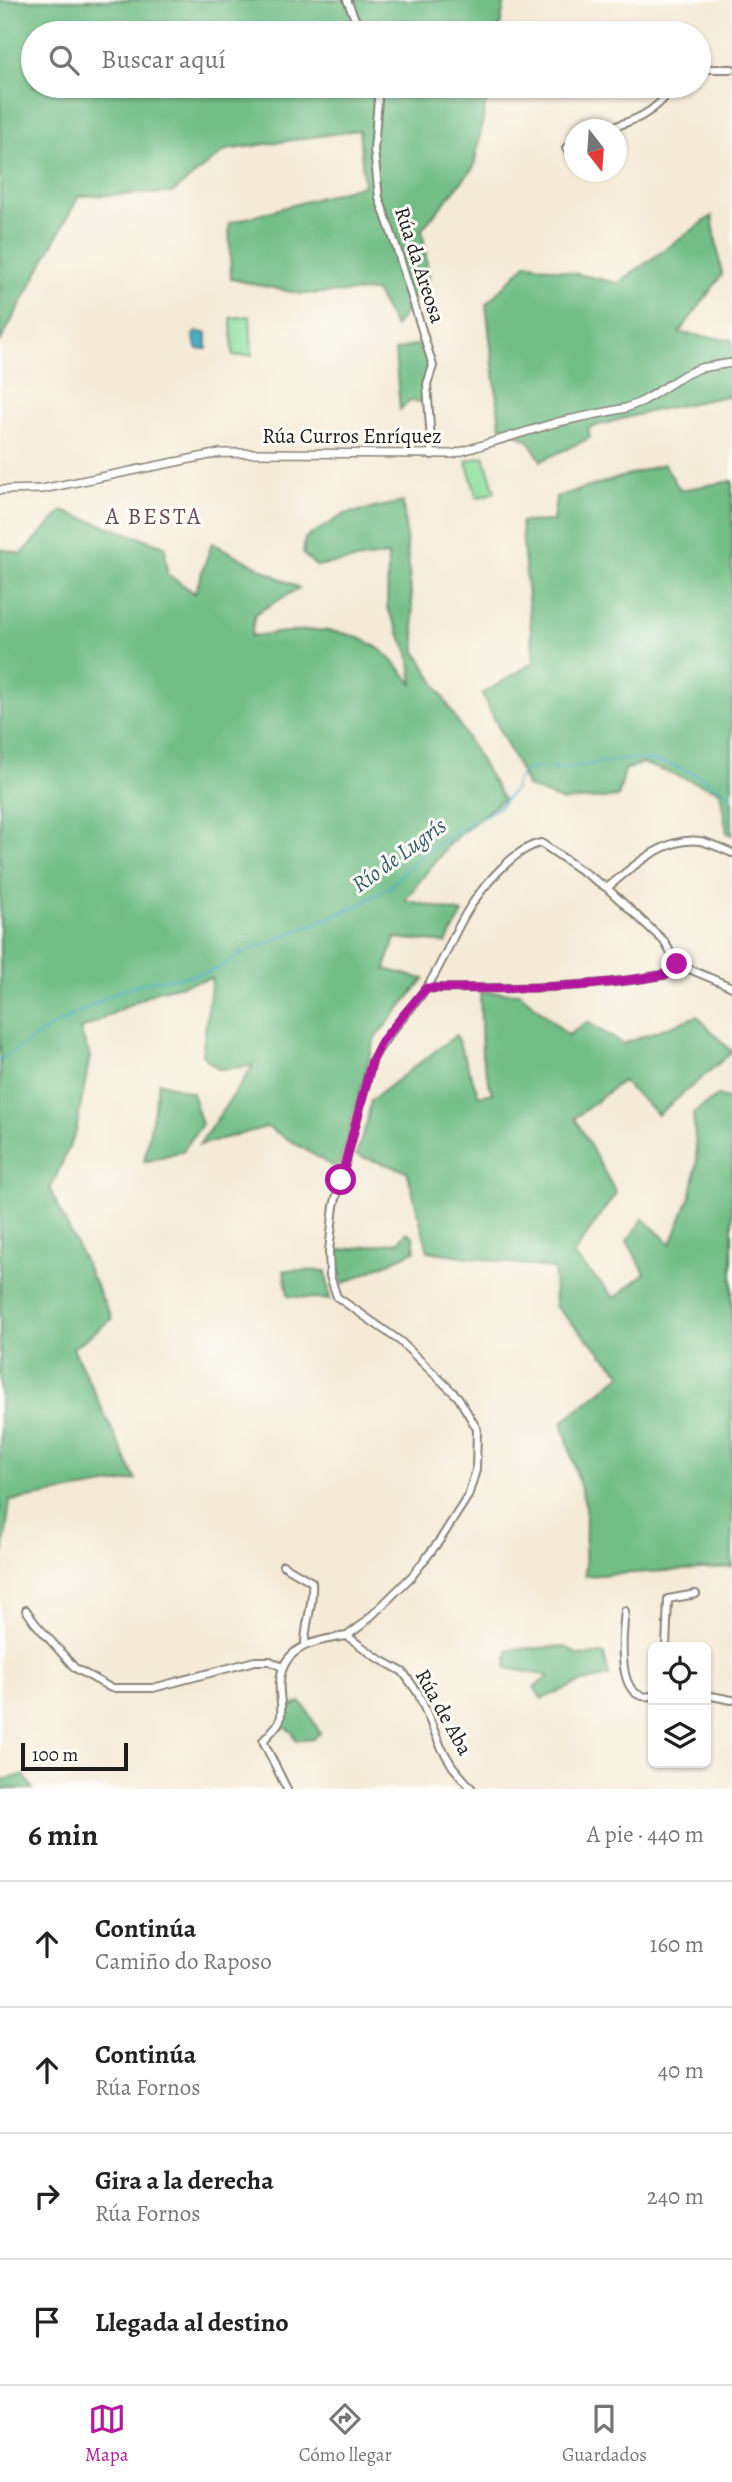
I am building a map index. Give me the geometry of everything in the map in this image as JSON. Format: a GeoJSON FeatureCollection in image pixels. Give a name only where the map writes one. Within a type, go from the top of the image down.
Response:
{"type":"FeatureCollection","features":[{"type":"Feature","properties":{"kind":"street"},"geometry":{"type":"LineString","coordinates":[[346,0],[356,21]]}},
{"type":"Feature","properties":{"kind":"street"},"geometry":{"type":"LineString","coordinates":[[711,69],[732,69]]}},
{"type":"Feature","properties":{"kind":"street","name":"Rúa da Areosa"},"geometry":{"type":"LineString","coordinates":[[378,98],[374,150],[379,198],[406,274],[433,366],[427,384],[432,455]]}},
{"type":"Feature","properties":{"kind":"street"},"geometry":{"type":"LineString","coordinates":[[627,123],[636,121],[665,98]]}},
{"type":"Feature","properties":{"kind":"street","name":"Rúa Curros Enríquez"},"geometry":{"type":"LineString","coordinates":[[0,490],[59,486],[220,453],[453,454],[558,422],[626,408],[692,372],[732,363]]}},
{"type":"Feature","properties":{"kind":"street"},"geometry":{"type":"LineString","coordinates":[[607,888],[633,866],[662,848],[700,841],[732,853]]}},
{"type":"Feature","properties":{"kind":"street"},"geometry":{"type":"LineString","coordinates":[[287,1789],[262,1741],[279,1720],[282,1667],[305,1644],[347,1636],[363,1624],[419,1567],[440,1540],[468,1496],[476,1470],[477,1429],[458,1397],[400,1341],[337,1297],[330,1276],[329,1251],[334,1206],[372,1061],[382,1041],[426,988],[470,906],[507,863],[531,845],[541,843],[607,888],[664,941],[677,964],[732,987]]}},
{"type":"Feature","properties":{"kind":"street"},"geometry":{"type":"LineString","coordinates":[[426,988],[513,988],[613,981],[668,974],[677,964]]}},
{"type":"Feature","properties":{"kind":"street"},"geometry":{"type":"LineString","coordinates":[[283,1565],[313,1583],[311,1612],[305,1624],[305,1644]]}},
{"type":"Feature","properties":{"kind":"street"},"geometry":{"type":"LineString","coordinates":[[666,1642],[668,1598],[696,1594]]}},
{"type":"Feature","properties":{"kind":"street"},"geometry":{"type":"LineString","coordinates":[[26,1610],[75,1668],[111,1688],[153,1688],[255,1661],[270,1661],[282,1667]]}},
{"type":"Feature","properties":{"kind":"street"},"geometry":{"type":"LineString","coordinates":[[625,1611],[622,1641],[627,1681],[634,1692],[648,1696]]}},
{"type":"Feature","properties":{"kind":"street","name":"Rúa de Aba"},"geometry":{"type":"LineString","coordinates":[[347,1636],[403,1672],[418,1693],[441,1747],[453,1767],[472,1789]]}},
{"type":"Feature","properties":{"kind":"street"},"geometry":{"type":"LineString","coordinates":[[711,1696],[732,1700]]}},
{"type":"Feature","properties":{"kind":"green space"},"geometry":{"type":"Polygon","coordinates":[[[0,0],[505,0],[501,21],[21,21],[21,98],[487,98],[474,167],[422,229],[429,279],[395,327],[375,291],[301,294],[231,279],[229,223],[364,185],[359,130],[226,150],[172,193],[79,196],[0,342],[0,0]]]}},
{"type":"Feature","properties":{"kind":"green space"},"geometry":{"type":"Polygon","coordinates":[[[712,216],[722,275],[679,333],[732,340],[732,397],[652,411],[588,428],[590,438],[541,461],[529,441],[500,425],[486,304],[527,263],[618,283],[712,216]]]}},
{"type":"Feature","properties":{"kind":"green space"},"geometry":{"type":"Polygon","coordinates":[[[250,316],[252,355],[233,356],[231,318],[250,316]]]}},
{"type":"Feature","properties":{"kind":"green space"},"geometry":{"type":"Polygon","coordinates":[[[413,345],[425,346],[427,368],[424,402],[408,401],[400,410],[395,351],[413,345]]]}},
{"type":"Feature","properties":{"kind":"green space"},"geometry":{"type":"Polygon","coordinates":[[[484,456],[495,492],[477,498],[466,461],[484,456]]]}},
{"type":"Feature","properties":{"kind":"green space"},"geometry":{"type":"Polygon","coordinates":[[[664,464],[680,490],[732,481],[732,835],[727,833],[720,791],[642,763],[625,770],[618,797],[563,801],[528,787],[482,694],[534,662],[521,522],[553,521],[556,497],[664,464]]]}},
{"type":"Feature","properties":{"kind":"green space"},"geometry":{"type":"Polygon","coordinates":[[[403,502],[416,651],[503,799],[450,843],[405,900],[463,913],[446,943],[395,938],[385,969],[424,979],[375,1038],[338,1169],[267,1127],[199,1145],[253,1066],[218,1069],[202,1055],[212,978],[157,991],[80,1030],[90,1056],[76,1131],[50,1190],[112,1319],[73,1348],[136,1480],[10,1501],[0,1581],[0,549],[22,554],[62,511],[165,546],[167,574],[195,593],[212,543],[299,588],[255,614],[251,636],[322,630],[339,632],[371,644],[387,655],[413,684],[409,654],[387,607],[388,555],[316,566],[303,554],[305,538],[345,514],[403,502]]]}},
{"type":"Feature","properties":{"kind":"green space"},"geometry":{"type":"Polygon","coordinates":[[[480,992],[520,993],[568,1035],[587,1022],[623,1044],[697,1016],[732,1052],[658,1115],[622,1081],[575,1118],[616,1193],[573,1255],[615,1298],[645,1273],[627,1241],[643,1219],[671,1244],[691,1194],[697,1162],[693,1113],[719,1095],[732,1102],[732,1567],[585,1576],[586,1507],[562,1422],[622,1374],[555,1306],[554,1269],[428,1251],[407,1171],[356,1155],[371,1100],[456,1035],[479,1096],[492,1093],[482,1056],[480,992]]]}},
{"type":"Feature","properties":{"kind":"green space"},"geometry":{"type":"Polygon","coordinates":[[[159,1082],[192,1093],[202,1124],[183,1151],[144,1162],[159,1082]]]}},
{"type":"Feature","properties":{"kind":"green space"},"geometry":{"type":"Polygon","coordinates":[[[407,1232],[413,1236],[415,1251],[342,1284],[336,1251],[398,1242],[407,1232]]]}},
{"type":"Feature","properties":{"kind":"green space"},"geometry":{"type":"Polygon","coordinates":[[[284,1270],[326,1271],[330,1300],[288,1296],[284,1270]]]}},
{"type":"Feature","properties":{"kind":"green space"},"geometry":{"type":"Polygon","coordinates":[[[566,1647],[578,1655],[604,1654],[609,1676],[579,1683],[542,1699],[534,1687],[549,1676],[506,1668],[508,1649],[566,1647]]]}},
{"type":"Feature","properties":{"kind":"green space"},"geometry":{"type":"Polygon","coordinates":[[[300,1702],[320,1733],[313,1739],[296,1741],[292,1732],[284,1727],[278,1731],[276,1729],[283,1724],[287,1709],[300,1702]]]}},
{"type":"Feature","properties":{"kind":"green space"},"geometry":{"type":"Polygon","coordinates":[[[24,1775],[33,1789],[0,1789],[0,1780],[24,1775]]]}},
{"type":"Feature","properties":{"kind":"water"},"geometry":{"type":"Polygon","coordinates":[[[196,332],[207,333],[207,349],[197,349],[193,335],[196,332]]]}},
{"type":"Feature","properties":{"kind":"waterway","name":"Río de Lugrís"},"geometry":{"type":"LineString","coordinates":[[0,1060],[50,1028],[117,992],[145,982],[202,974],[217,969],[242,953],[357,906],[390,887],[432,847],[499,807],[514,790],[525,770],[641,759],[682,769],[732,796]]}},
{"type":"Feature","properties":{"kind":"district","name":"A BESTA"},"geometry":{"type":"Point","coordinates":[154,516]}},
{"type":"Feature","properties":{"kind":"route"},"geometry":{"type":"LineString","coordinates":[[341,1180],[372,1061],[382,1041],[426,988],[513,988],[613,981],[668,974],[677,964]]}}]}
